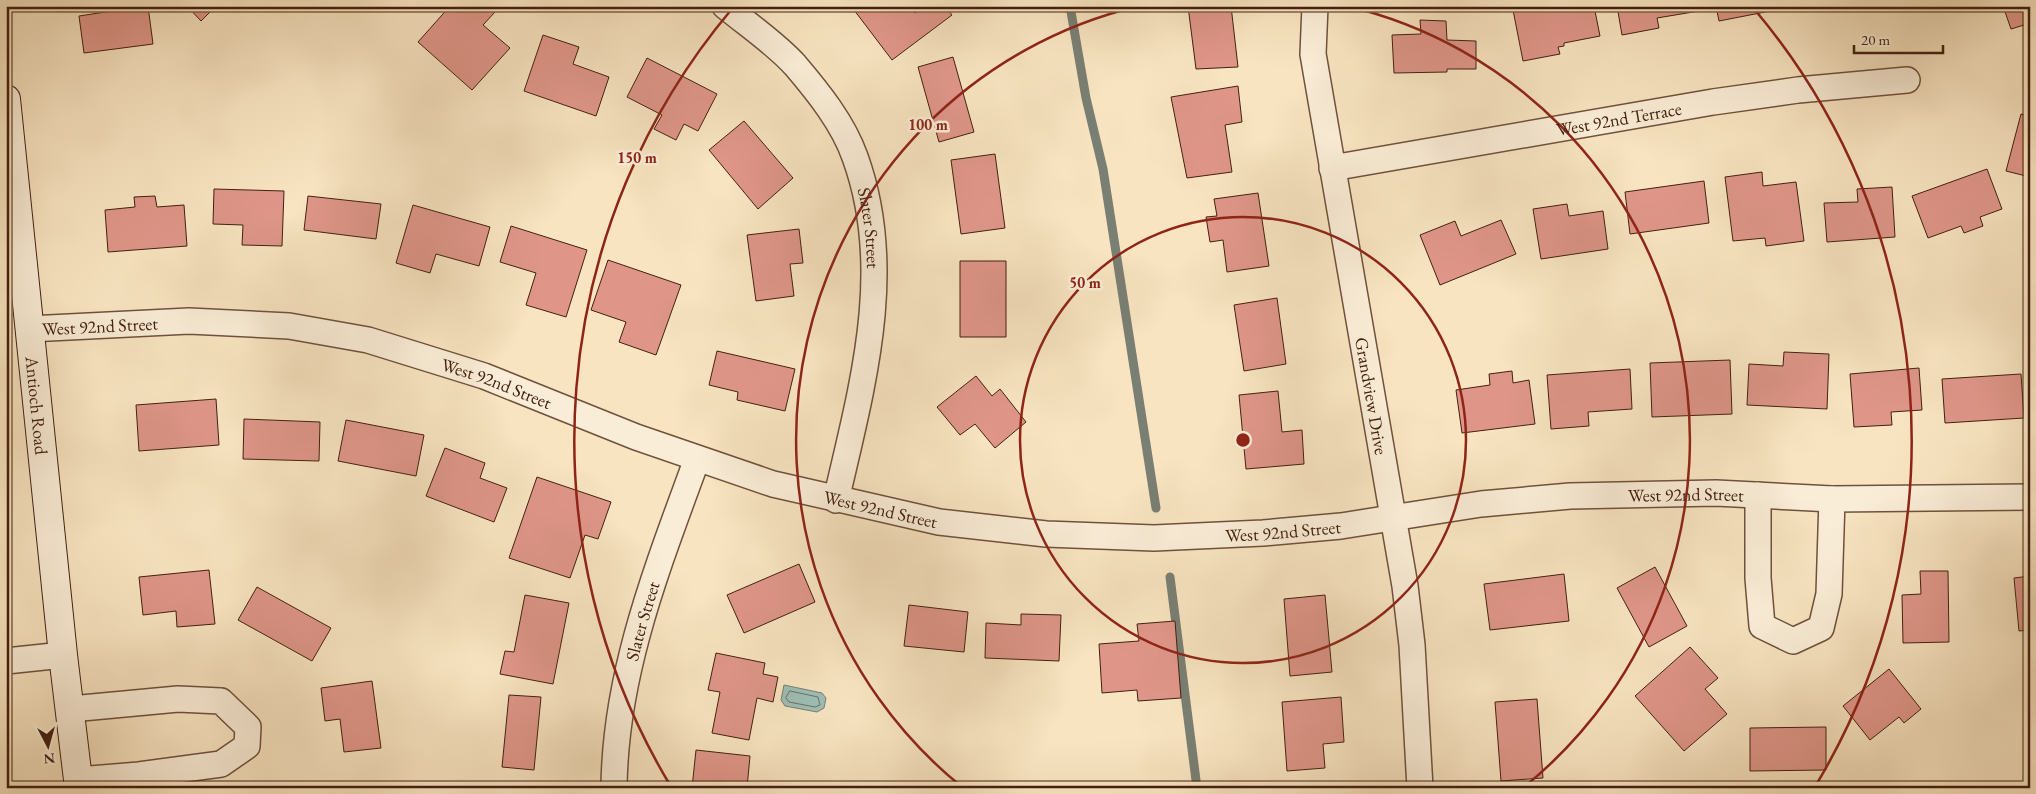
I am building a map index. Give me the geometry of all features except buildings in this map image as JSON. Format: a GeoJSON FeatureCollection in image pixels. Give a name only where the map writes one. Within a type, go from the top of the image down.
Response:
{"type":"FeatureCollection","features":[{"type":"Feature","properties":{"kind":"main road","name":"Antioch Road"},"geometry":{"type":"LineString","coordinates":[[6,99],[78,784]]}},
{"type":"Feature","properties":{"kind":"street","name":"Slater Street"},"geometry":{"type":"LineString","coordinates":[[725,6],[794,64],[833,114],[855,155],[870,206],[873,242],[874,313],[868,357],[836,500]]}},
{"type":"Feature","properties":{"kind":"street","name":"Grandview Drive"},"geometry":{"type":"LineString","coordinates":[[1315,6],[1314,54],[1332,168],[1394,518],[1412,645],[1420,788]]}},
{"type":"Feature","properties":{"kind":"street","name":"West 92nd Terrace"},"geometry":{"type":"LineString","coordinates":[[1332,168],[1713,102],[1798,90],[1907,80]]}},
{"type":"Feature","properties":{"kind":"street","name":"West 92nd Street"},"geometry":{"type":"LineString","coordinates":[[29,330],[190,321],[289,326],[368,340],[484,376],[636,438],[773,484],[836,500],[939,522],[1046,534],[1154,538],[1263,533],[1394,518],[1480,504],[1570,496],[1716,493],[1832,499],[2030,496]]}},
{"type":"Feature","properties":{"kind":"street","name":"Slater Street"},"geometry":{"type":"LineString","coordinates":[[614,788],[614,756],[627,670],[651,584],[697,459]]}},
{"type":"Feature","properties":{"kind":"street","name":"West 92nd Street"},"geometry":{"type":"LineString","coordinates":[[1758,495],[1758,578],[1762,626],[1793,642],[1821,628],[1829,594],[1832,499]]}},
{"type":"Feature","properties":{"kind":"street"},"geometry":{"type":"LineString","coordinates":[[6,661],[63,655]]}},
{"type":"Feature","properties":{"kind":"street"},"geometry":{"type":"LineString","coordinates":[[71,709],[178,699],[221,701],[248,727],[247,746],[221,764],[78,784]]}},
{"type":"Feature","properties":{"kind":"water"},"geometry":{"type":"Polygon","coordinates":[[[784,685],[822,693],[826,698],[824,708],[817,712],[785,706],[781,700],[784,685]]]}},
{"type":"Feature","properties":{"kind":"waterway"},"geometry":{"type":"LineString","coordinates":[[1070,6],[1086,98],[1103,169],[1156,508]]}},
{"type":"Feature","properties":{"kind":"waterway"},"geometry":{"type":"LineString","coordinates":[[1170,577],[1197,788]]}}]}
